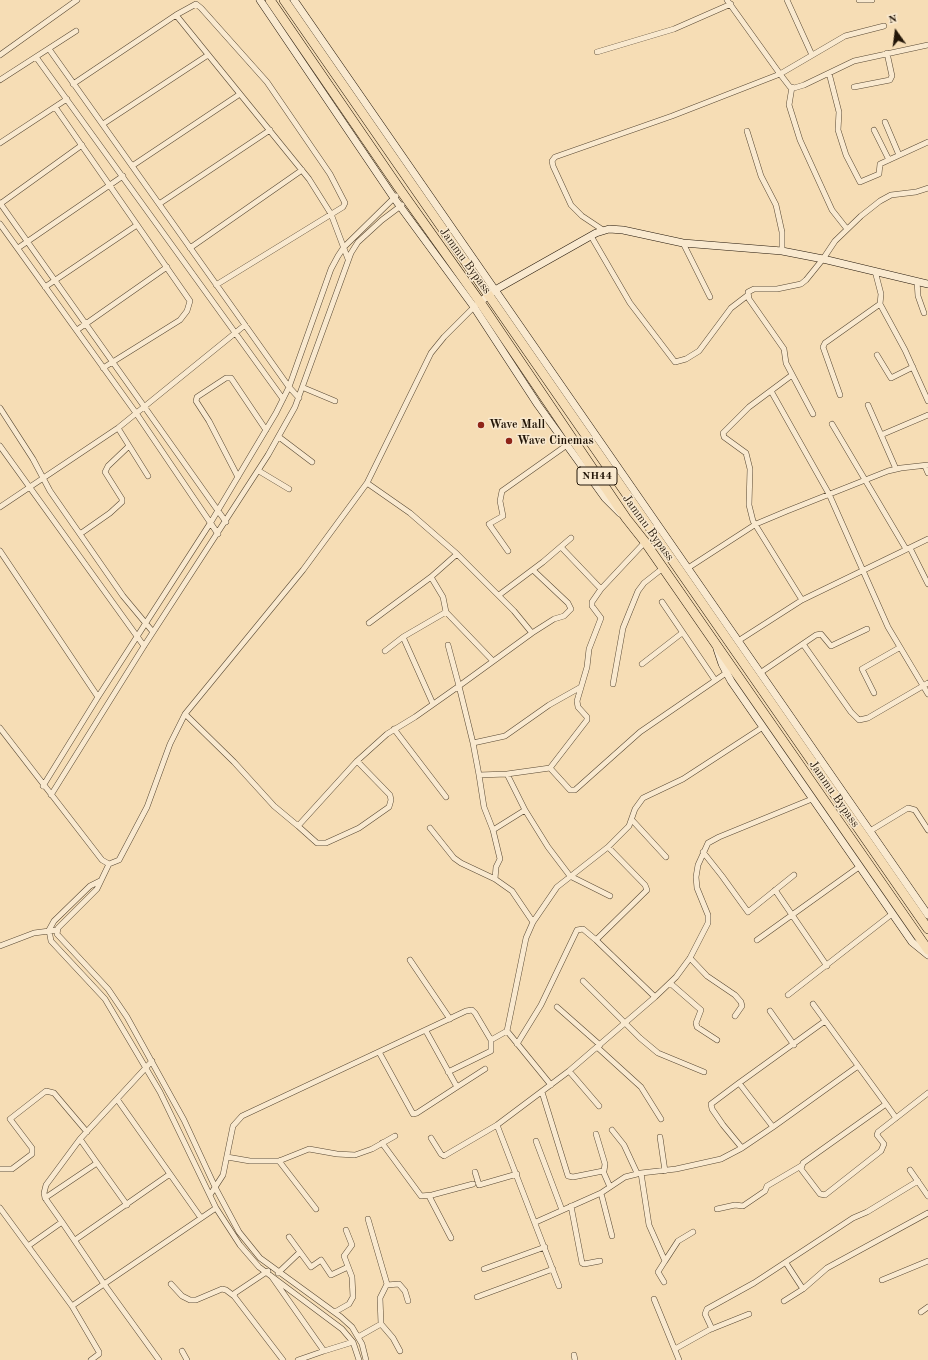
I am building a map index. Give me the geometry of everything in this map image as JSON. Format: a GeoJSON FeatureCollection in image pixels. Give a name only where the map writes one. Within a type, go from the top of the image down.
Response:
{"type":"FeatureCollection","features":[{"type":"Feature","properties":{"kind":"highway","name":"Jammu Bypass"},"geometry":{"type":"LineString","coordinates":[[270,0],[398,195],[477,304],[626,518],[645,542],[716,646],[729,671],[928,950]]}},
{"type":"Feature","properties":{"kind":"highway","name":"Jammu Bypass"},"geometry":{"type":"LineString","coordinates":[[284,0],[492,293],[928,929]]}},
{"type":"Feature","properties":{"kind":"street"},"geometry":{"type":"LineString","coordinates":[[0,55],[77,0]]}},
{"type":"Feature","properties":{"kind":"street"},"geometry":{"type":"LineString","coordinates":[[43,786],[145,623],[211,522],[266,430],[289,387],[331,269],[344,247],[398,195],[260,0]]}},
{"type":"Feature","properties":{"kind":"street"},"geometry":{"type":"LineString","coordinates":[[294,0],[492,293],[688,568],[928,915]]}},
{"type":"Feature","properties":{"kind":"street"},"geometry":{"type":"LineString","coordinates":[[787,0],[812,55]]}},
{"type":"Feature","properties":{"kind":"street"},"geometry":{"type":"LineString","coordinates":[[859,0],[872,0]]}},
{"type":"Feature","properties":{"kind":"street"},"geometry":{"type":"LineString","coordinates":[[597,52],[674,29],[729,2],[780,74],[792,87]]}},
{"type":"Feature","properties":{"kind":"street"},"geometry":{"type":"LineString","coordinates":[[73,84],[176,15],[191,6],[198,5],[267,82],[322,161],[344,199],[343,207],[216,284]]}},
{"type":"Feature","properties":{"kind":"street"},"geometry":{"type":"LineString","coordinates":[[176,15],[302,170],[331,214],[348,258]]}},
{"type":"Feature","properties":{"kind":"street"},"geometry":{"type":"LineString","coordinates":[[603,230],[582,216],[571,205],[553,166],[552,161],[555,158],[672,116],[780,74],[845,36],[884,26]]}},
{"type":"Feature","properties":{"kind":"street"},"geometry":{"type":"LineString","coordinates":[[0,80],[76,32]]}},
{"type":"Feature","properties":{"kind":"street"},"geometry":{"type":"LineString","coordinates":[[792,87],[804,86],[854,60],[928,46]]}},
{"type":"Feature","properties":{"kind":"street"},"geometry":{"type":"LineString","coordinates":[[49,49],[289,387],[300,398]]}},
{"type":"Feature","properties":{"kind":"street"},"geometry":{"type":"LineString","coordinates":[[854,87],[890,80],[892,76],[887,54]]}},
{"type":"Feature","properties":{"kind":"street"},"geometry":{"type":"LineString","coordinates":[[103,124],[208,55]]}},
{"type":"Feature","properties":{"kind":"street"},"geometry":{"type":"LineString","coordinates":[[36,57],[283,399]]}},
{"type":"Feature","properties":{"kind":"street"},"geometry":{"type":"LineString","coordinates":[[829,73],[839,112],[838,130],[846,155],[858,180],[864,182],[879,174],[880,164],[928,142]]}},
{"type":"Feature","properties":{"kind":"street"},"geometry":{"type":"LineString","coordinates":[[792,87],[789,100],[789,109],[800,140],[832,210],[847,229]]}},
{"type":"Feature","properties":{"kind":"street"},"geometry":{"type":"LineString","coordinates":[[132,166],[240,94]]}},
{"type":"Feature","properties":{"kind":"street"},"geometry":{"type":"LineString","coordinates":[[0,143],[67,99]]}},
{"type":"Feature","properties":{"kind":"street"},"geometry":{"type":"LineString","coordinates":[[55,107],[137,226],[188,296],[190,305],[180,320],[103,368]]}},
{"type":"Feature","properties":{"kind":"street"},"geometry":{"type":"LineString","coordinates":[[885,122],[900,155]]}},
{"type":"Feature","properties":{"kind":"street"},"geometry":{"type":"LineString","coordinates":[[159,204],[270,130]]}},
{"type":"Feature","properties":{"kind":"street"},"geometry":{"type":"LineString","coordinates":[[874,130],[889,160]]}},
{"type":"Feature","properties":{"kind":"street"},"geometry":{"type":"LineString","coordinates":[[747,131],[761,176],[776,205],[782,232],[782,251]]}},
{"type":"Feature","properties":{"kind":"street"},"geometry":{"type":"LineString","coordinates":[[82,145],[0,203],[114,361],[226,522]]}},
{"type":"Feature","properties":{"kind":"street"},"geometry":{"type":"LineString","coordinates":[[190,248],[302,170]]}},
{"type":"Feature","properties":{"kind":"street"},"geometry":{"type":"LineString","coordinates":[[18,248],[123,176]]}},
{"type":"Feature","properties":{"kind":"street"},"geometry":{"type":"LineString","coordinates":[[591,236],[630,303],[675,362],[686,359],[699,351],[731,308],[748,295],[748,292],[754,289],[778,289],[801,284],[835,241],[847,229],[885,198],[928,188]]}},
{"type":"Feature","properties":{"kind":"street"},"geometry":{"type":"LineString","coordinates":[[51,795],[144,646],[226,522],[279,436],[304,388],[348,258],[358,242],[382,220],[404,203]]}},
{"type":"Feature","properties":{"kind":"street"},"geometry":{"type":"LineString","coordinates":[[0,224],[136,412],[218,534]]}},
{"type":"Feature","properties":{"kind":"street"},"geometry":{"type":"LineString","coordinates":[[45,287],[137,226]]}},
{"type":"Feature","properties":{"kind":"street"},"geometry":{"type":"LineString","coordinates":[[0,946],[27,936],[49,930],[57,930],[97,889],[109,864],[118,860],[147,807],[170,744],[185,714],[303,570],[367,483],[431,353],[444,337],[477,304],[492,293],[591,236],[603,230],[609,229],[623,230],[684,243],[782,251],[823,258],[928,284]]}},
{"type":"Feature","properties":{"kind":"street"},"geometry":{"type":"LineString","coordinates":[[684,243],[710,297]]}},
{"type":"Feature","properties":{"kind":"street"},"geometry":{"type":"LineString","coordinates":[[77,330],[167,267]]}},
{"type":"Feature","properties":{"kind":"street"},"geometry":{"type":"LineString","coordinates":[[875,271],[881,294],[880,304],[928,401]]}},
{"type":"Feature","properties":{"kind":"street"},"geometry":{"type":"LineString","coordinates":[[917,281],[918,296],[924,313]]}},
{"type":"Feature","properties":{"kind":"street"},"geometry":{"type":"LineString","coordinates":[[748,295],[784,349],[784,360],[813,414]]}},
{"type":"Feature","properties":{"kind":"street"},"geometry":{"type":"LineString","coordinates":[[477,304],[567,445],[610,505],[626,518]]}},
{"type":"Feature","properties":{"kind":"street"},"geometry":{"type":"LineString","coordinates":[[840,395],[823,347],[825,343],[880,304]]}},
{"type":"Feature","properties":{"kind":"street"},"geometry":{"type":"LineString","coordinates":[[0,507],[118,428],[245,325]]}},
{"type":"Feature","properties":{"kind":"street"},"geometry":{"type":"LineString","coordinates":[[877,355],[891,378],[912,367]]}},
{"type":"Feature","properties":{"kind":"street"},"geometry":{"type":"LineString","coordinates":[[792,375],[731,423],[722,433],[724,437],[746,453],[750,469],[750,513],[802,600]]}},
{"type":"Feature","properties":{"kind":"street"},"geometry":{"type":"LineString","coordinates":[[238,477],[217,434],[196,401],[197,397],[226,378],[231,378],[266,430]]}},
{"type":"Feature","properties":{"kind":"street"},"geometry":{"type":"LineString","coordinates":[[304,388],[335,401]]}},
{"type":"Feature","properties":{"kind":"street"},"geometry":{"type":"LineString","coordinates":[[771,391],[829,494],[874,601],[899,648],[926,685],[928,694]]}},
{"type":"Feature","properties":{"kind":"street"},"geometry":{"type":"LineString","coordinates":[[868,405],[896,469]]}},
{"type":"Feature","properties":{"kind":"street"},"geometry":{"type":"LineString","coordinates":[[0,408],[44,478],[50,491],[123,596],[153,632]]}},
{"type":"Feature","properties":{"kind":"street"},"geometry":{"type":"LineString","coordinates":[[881,435],[928,415]]}},
{"type":"Feature","properties":{"kind":"street"},"geometry":{"type":"LineString","coordinates":[[832,424],[864,480],[908,549],[928,584]]}},
{"type":"Feature","properties":{"kind":"street"},"geometry":{"type":"LineString","coordinates":[[118,428],[148,476]]}},
{"type":"Feature","properties":{"kind":"street"},"geometry":{"type":"LineString","coordinates":[[279,436],[312,462]]}},
{"type":"Feature","properties":{"kind":"street"},"geometry":{"type":"LineString","coordinates":[[508,551],[490,526],[490,523],[503,516],[500,501],[502,491],[567,445]]}},
{"type":"Feature","properties":{"kind":"street"},"geometry":{"type":"LineString","coordinates":[[0,446],[144,646]]}},
{"type":"Feature","properties":{"kind":"street"},"geometry":{"type":"LineString","coordinates":[[80,534],[110,513],[122,502],[122,499],[105,472],[108,466],[129,446]]}},
{"type":"Feature","properties":{"kind":"street"},"geometry":{"type":"LineString","coordinates":[[688,568],[756,524],[864,480],[896,469],[927,466],[928,473]]}},
{"type":"Feature","properties":{"kind":"street"},"geometry":{"type":"LineString","coordinates":[[258,471],[289,489]]}},
{"type":"Feature","properties":{"kind":"street"},"geometry":{"type":"LineString","coordinates":[[367,483],[410,513],[457,554],[499,595],[532,633]]}},
{"type":"Feature","properties":{"kind":"street"},"geometry":{"type":"LineString","coordinates":[[499,595],[571,538]]}},
{"type":"Feature","properties":{"kind":"street"},"geometry":{"type":"LineString","coordinates":[[738,641],[802,600],[928,539]]}},
{"type":"Feature","properties":{"kind":"street"},"geometry":{"type":"LineString","coordinates":[[479,774],[507,774],[550,768],[587,720],[577,704],[587,667],[589,649],[601,618],[592,606],[592,602],[601,589],[645,542]]}},
{"type":"Feature","properties":{"kind":"street"},"geometry":{"type":"LineString","coordinates":[[561,547],[601,589]]}},
{"type":"Feature","properties":{"kind":"street"},"geometry":{"type":"LineString","coordinates":[[0,551],[98,697]]}},
{"type":"Feature","properties":{"kind":"street"},"geometry":{"type":"LineString","coordinates":[[369,623],[431,577],[457,554]]}},
{"type":"Feature","properties":{"kind":"street"},"geometry":{"type":"LineString","coordinates":[[613,684],[623,628],[638,591],[644,583],[663,568]]}},
{"type":"Feature","properties":{"kind":"street"},"geometry":{"type":"LineString","coordinates":[[298,826],[357,761],[394,728],[415,717],[532,633],[567,614],[571,608],[532,570]]}},
{"type":"Feature","properties":{"kind":"street"},"geometry":{"type":"LineString","coordinates":[[431,577],[444,597],[446,612],[493,661]]}},
{"type":"Feature","properties":{"kind":"street"},"geometry":{"type":"LineString","coordinates":[[662,602],[715,680]]}},
{"type":"Feature","properties":{"kind":"street"},"geometry":{"type":"LineString","coordinates":[[385,651],[403,638],[446,612]]}},
{"type":"Feature","properties":{"kind":"street"},"geometry":{"type":"LineString","coordinates":[[760,673],[803,644],[821,634],[831,646],[867,629]]}},
{"type":"Feature","properties":{"kind":"street"},"geometry":{"type":"LineString","coordinates":[[642,664],[682,633]]}},
{"type":"Feature","properties":{"kind":"street"},"geometry":{"type":"LineString","coordinates":[[403,638],[433,704]]}},
{"type":"Feature","properties":{"kind":"street"},"geometry":{"type":"LineString","coordinates":[[803,644],[851,712],[859,720],[868,718],[926,685]]}},
{"type":"Feature","properties":{"kind":"street"},"geometry":{"type":"LineString","coordinates":[[448,645],[473,743],[484,807],[493,830],[500,859],[496,867],[495,879]]}},
{"type":"Feature","properties":{"kind":"street"},"geometry":{"type":"LineString","coordinates":[[874,693],[862,669],[899,648]]}},
{"type":"Feature","properties":{"kind":"street"},"geometry":{"type":"LineString","coordinates":[[550,768],[570,790],[575,790],[640,732],[729,671],[763,727],[859,867],[912,942],[928,955]]}},
{"type":"Feature","properties":{"kind":"street"},"geometry":{"type":"LineString","coordinates":[[473,743],[505,736],[549,705],[581,687]]}},
{"type":"Feature","properties":{"kind":"street"},"geometry":{"type":"LineString","coordinates":[[185,714],[234,762],[274,806],[317,843],[326,843],[359,828],[389,807],[391,800],[390,795],[357,761]]}},
{"type":"Feature","properties":{"kind":"street"},"geometry":{"type":"LineString","coordinates":[[551,1085],[508,1031],[526,938],[533,922],[554,891],[570,876],[608,847],[627,830],[635,809],[643,798],[684,780],[763,727]]}},
{"type":"Feature","properties":{"kind":"street"},"geometry":{"type":"LineString","coordinates":[[0,728],[43,786],[102,860],[109,864]]}},
{"type":"Feature","properties":{"kind":"street"},"geometry":{"type":"LineString","coordinates":[[394,728],[446,797]]}},
{"type":"Feature","properties":{"kind":"street"},"geometry":{"type":"LineString","coordinates":[[507,774],[525,810],[548,847],[570,876],[610,896]]}},
{"type":"Feature","properties":{"kind":"street"},"geometry":{"type":"LineString","coordinates":[[431,1138],[441,1154],[444,1156],[497,1125],[569,1071],[655,997],[670,983],[690,958],[708,919],[696,877],[698,865],[703,852],[712,840],[812,799]]}},
{"type":"Feature","properties":{"kind":"street"},"geometry":{"type":"LineString","coordinates":[[870,831],[908,808],[915,810],[928,830]]}},
{"type":"Feature","properties":{"kind":"street"},"geometry":{"type":"LineString","coordinates":[[493,830],[525,810]]}},
{"type":"Feature","properties":{"kind":"street"},"geometry":{"type":"LineString","coordinates":[[632,820],[666,857]]}},
{"type":"Feature","properties":{"kind":"street"},"geometry":{"type":"LineString","coordinates":[[430,828],[454,858],[461,863],[495,879],[512,891],[533,922]]}},
{"type":"Feature","properties":{"kind":"street"},"geometry":{"type":"LineString","coordinates":[[596,940],[647,890],[645,885],[608,847]]}},
{"type":"Feature","properties":{"kind":"street"},"geometry":{"type":"LineString","coordinates":[[703,852],[748,912],[794,875]]}},
{"type":"Feature","properties":{"kind":"street"},"geometry":{"type":"LineString","coordinates":[[757,940],[791,914],[859,867]]}},
{"type":"Feature","properties":{"kind":"street"},"geometry":{"type":"LineString","coordinates":[[100,881],[90,886],[54,922],[49,930],[51,941],[105,999],[146,1067],[216,1208],[251,1258],[269,1274],[342,1329],[353,1342],[359,1360]]}},
{"type":"Feature","properties":{"kind":"street"},"geometry":{"type":"LineString","coordinates":[[775,890],[827,966]]}},
{"type":"Feature","properties":{"kind":"street"},"geometry":{"type":"LineString","coordinates":[[788,995],[892,914]]}},
{"type":"Feature","properties":{"kind":"street"},"geometry":{"type":"LineString","coordinates":[[517,1044],[541,1004],[577,930],[583,929],[596,940],[655,997]]}},
{"type":"Feature","properties":{"kind":"street"},"geometry":{"type":"LineString","coordinates":[[57,930],[59,936],[117,1001],[152,1061],[192,1135],[216,1189],[239,1232],[256,1254],[278,1273],[335,1312],[352,1327],[358,1337],[366,1360]]}},
{"type":"Feature","properties":{"kind":"street"},"geometry":{"type":"LineString","coordinates":[[690,958],[707,976],[735,995],[741,1002],[742,1006],[735,1016]]}},
{"type":"Feature","properties":{"kind":"street"},"geometry":{"type":"LineString","coordinates":[[410,960],[450,1018]]}},
{"type":"Feature","properties":{"kind":"street"},"geometry":{"type":"LineString","coordinates":[[583,981],[658,1053],[704,1072]]}},
{"type":"Feature","properties":{"kind":"street"},"geometry":{"type":"LineString","coordinates":[[670,983],[701,1010],[696,1023],[697,1027],[717,1040]]}},
{"type":"Feature","properties":{"kind":"street"},"geometry":{"type":"LineString","coordinates":[[813,1004],[896,1118]]}},
{"type":"Feature","properties":{"kind":"street"},"geometry":{"type":"LineString","coordinates":[[557,1007],[645,1091],[660,1119]]}},
{"type":"Feature","properties":{"kind":"street"},"geometry":{"type":"LineString","coordinates":[[210,1195],[216,1189],[223,1175],[233,1126],[242,1116],[450,1018],[472,1010],[491,1040],[491,1051],[448,1072]]}},
{"type":"Feature","properties":{"kind":"street"},"geometry":{"type":"LineString","coordinates":[[770,1010],[794,1045]]}},
{"type":"Feature","properties":{"kind":"street"},"geometry":{"type":"LineString","coordinates":[[742,1148],[714,1112],[711,1104],[826,1021]]}},
{"type":"Feature","properties":{"kind":"street"},"geometry":{"type":"LineString","coordinates":[[426,1030],[457,1087]]}},
{"type":"Feature","properties":{"kind":"street"},"geometry":{"type":"LineString","coordinates":[[491,1040],[508,1031]]}},
{"type":"Feature","properties":{"kind":"street"},"geometry":{"type":"LineString","coordinates":[[379,1052],[413,1114],[417,1113],[485,1069]]}},
{"type":"Feature","properties":{"kind":"street"},"geometry":{"type":"LineString","coordinates":[[152,1061],[117,1098],[84,1128],[80,1139],[46,1185],[44,1193],[104,1284],[158,1360]]}},
{"type":"Feature","properties":{"kind":"street"},"geometry":{"type":"LineString","coordinates":[[536,1222],[601,1193],[625,1177],[639,1173],[665,1171],[728,1157],[773,1127],[858,1066]]}},
{"type":"Feature","properties":{"kind":"street"},"geometry":{"type":"LineString","coordinates":[[569,1071],[599,1106]]}},
{"type":"Feature","properties":{"kind":"street"},"geometry":{"type":"LineString","coordinates":[[739,1083],[773,1127]]}},
{"type":"Feature","properties":{"kind":"street"},"geometry":{"type":"LineString","coordinates":[[0,1169],[12,1169],[32,1154],[32,1148],[10,1119],[44,1092],[49,1091],[54,1093],[84,1128]]}},
{"type":"Feature","properties":{"kind":"street"},"geometry":{"type":"LineString","coordinates":[[542,1092],[568,1176],[572,1177],[604,1171]]}},
{"type":"Feature","properties":{"kind":"street"},"geometry":{"type":"LineString","coordinates":[[801,1166],[801,1169],[820,1194],[825,1195],[883,1149],[884,1144],[878,1137],[878,1133],[928,1093]]}},
{"type":"Feature","properties":{"kind":"street"},"geometry":{"type":"LineString","coordinates":[[117,1098],[200,1218]]}},
{"type":"Feature","properties":{"kind":"street"},"geometry":{"type":"LineString","coordinates":[[717,1209],[735,1205],[743,1206],[765,1191],[767,1186],[801,1166],[886,1104]]}},
{"type":"Feature","properties":{"kind":"street"},"geometry":{"type":"LineString","coordinates":[[497,1125],[536,1222],[559,1286]]}},
{"type":"Feature","properties":{"kind":"street"},"geometry":{"type":"LineString","coordinates":[[612,1130],[624,1145],[639,1173],[649,1226],[665,1260]]}},
{"type":"Feature","properties":{"kind":"street"},"geometry":{"type":"LineString","coordinates":[[596,1134],[605,1164],[604,1171],[610,1187]]}},
{"type":"Feature","properties":{"kind":"street"},"geometry":{"type":"LineString","coordinates":[[184,1141],[192,1135]]}},
{"type":"Feature","properties":{"kind":"street"},"geometry":{"type":"LineString","coordinates":[[227,1157],[250,1161],[279,1161],[309,1149],[337,1154],[355,1154],[372,1149],[395,1136]]}},
{"type":"Feature","properties":{"kind":"street"},"geometry":{"type":"LineString","coordinates":[[660,1137],[665,1171]]}},
{"type":"Feature","properties":{"kind":"street"},"geometry":{"type":"LineString","coordinates":[[80,1139],[127,1205]]}},
{"type":"Feature","properties":{"kind":"street"},"geometry":{"type":"LineString","coordinates":[[536,1141],[562,1210]]}},
{"type":"Feature","properties":{"kind":"street"},"geometry":{"type":"LineString","coordinates":[[382,1143],[419,1194],[423,1196],[430,1196],[472,1184]]}},
{"type":"Feature","properties":{"kind":"street"},"geometry":{"type":"LineString","coordinates":[[279,1161],[316,1208]]}},
{"type":"Feature","properties":{"kind":"street"},"geometry":{"type":"LineString","coordinates":[[46,1198],[97,1163]]}},
{"type":"Feature","properties":{"kind":"street"},"geometry":{"type":"LineString","coordinates":[[910,1170],[928,1196]]}},
{"type":"Feature","properties":{"kind":"street"},"geometry":{"type":"LineString","coordinates":[[475,1172],[479,1185],[517,1174]]}},
{"type":"Feature","properties":{"kind":"street"},"geometry":{"type":"LineString","coordinates":[[75,1240],[170,1174]]}},
{"type":"Feature","properties":{"kind":"street"},"geometry":{"type":"LineString","coordinates":[[712,1329],[705,1314],[706,1310],[786,1263],[853,1218],[867,1212],[918,1181]]}},
{"type":"Feature","properties":{"kind":"street"},"geometry":{"type":"LineString","coordinates":[[601,1193],[612,1236]]}},
{"type":"Feature","properties":{"kind":"street"},"geometry":{"type":"LineString","coordinates":[[430,1196],[451,1238]]}},
{"type":"Feature","properties":{"kind":"street"},"geometry":{"type":"LineString","coordinates":[[571,1206],[582,1263],[600,1262]]}},
{"type":"Feature","properties":{"kind":"street"},"geometry":{"type":"LineString","coordinates":[[0,1208],[72,1306],[99,1352],[99,1354],[91,1360]]}},
{"type":"Feature","properties":{"kind":"street"},"geometry":{"type":"LineString","coordinates":[[72,1306],[216,1208]]}},
{"type":"Feature","properties":{"kind":"street"},"geometry":{"type":"LineString","coordinates":[[784,1301],[803,1289],[827,1268],[928,1213]]}},
{"type":"Feature","properties":{"kind":"street"},"geometry":{"type":"LineString","coordinates":[[368,1219],[387,1285],[380,1298],[381,1324],[392,1338],[400,1352]]}},
{"type":"Feature","properties":{"kind":"street"},"geometry":{"type":"LineString","coordinates":[[28,1246],[62,1222]]}},
{"type":"Feature","properties":{"kind":"street"},"geometry":{"type":"LineString","coordinates":[[335,1312],[349,1304],[353,1299],[353,1280],[344,1256],[352,1245],[346,1230]]}},
{"type":"Feature","properties":{"kind":"street"},"geometry":{"type":"LineString","coordinates":[[664,1282],[658,1272],[678,1241],[693,1232]]}},
{"type":"Feature","properties":{"kind":"street"},"geometry":{"type":"LineString","coordinates":[[289,1237],[311,1267],[322,1261],[331,1275],[348,1267]]}},
{"type":"Feature","properties":{"kind":"street"},"geometry":{"type":"LineString","coordinates":[[484,1269],[545,1247]]}},
{"type":"Feature","properties":{"kind":"street"},"geometry":{"type":"LineString","coordinates":[[278,1273],[300,1252]]}},
{"type":"Feature","properties":{"kind":"street"},"geometry":{"type":"LineString","coordinates":[[882,1280],[928,1261]]}},
{"type":"Feature","properties":{"kind":"street"},"geometry":{"type":"LineString","coordinates":[[786,1263],[803,1289]]}},
{"type":"Feature","properties":{"kind":"street"},"geometry":{"type":"LineString","coordinates":[[234,1296],[235,1293],[269,1274],[271,1267]]}},
{"type":"Feature","properties":{"kind":"street"},"geometry":{"type":"LineString","coordinates":[[477,1297],[553,1269]]}},
{"type":"Feature","properties":{"kind":"street"},"geometry":{"type":"LineString","coordinates":[[269,1274],[324,1351]]}},
{"type":"Feature","properties":{"kind":"street"},"geometry":{"type":"LineString","coordinates":[[171,1284],[182,1296],[190,1300],[222,1289],[226,1290],[234,1296],[282,1360]]}},
{"type":"Feature","properties":{"kind":"street"},"geometry":{"type":"LineString","coordinates":[[387,1285],[399,1284],[405,1291],[408,1301]]}},
{"type":"Feature","properties":{"kind":"street"},"geometry":{"type":"LineString","coordinates":[[654,1299],[679,1360]]}},
{"type":"Feature","properties":{"kind":"street"},"geometry":{"type":"LineString","coordinates":[[921,1312],[928,1306]]}},
{"type":"Feature","properties":{"kind":"street"},"geometry":{"type":"LineString","coordinates":[[675,1349],[712,1329],[749,1314]]}},
{"type":"Feature","properties":{"kind":"street"},"geometry":{"type":"LineString","coordinates":[[358,1337],[381,1324]]}},
{"type":"Feature","properties":{"kind":"street"},"geometry":{"type":"LineString","coordinates":[[298,1360],[353,1342]]}},
{"type":"Feature","properties":{"kind":"street"},"geometry":{"type":"LineString","coordinates":[[182,1351],[187,1360]]}},
{"type":"Feature","properties":{"kind":"place","name":"Wave Mall"},"geometry":{"type":"Point","coordinates":[481,425]}},
{"type":"Feature","properties":{"kind":"place","name":"Wave Cinemas"},"geometry":{"type":"Point","coordinates":[509,441]}}]}
